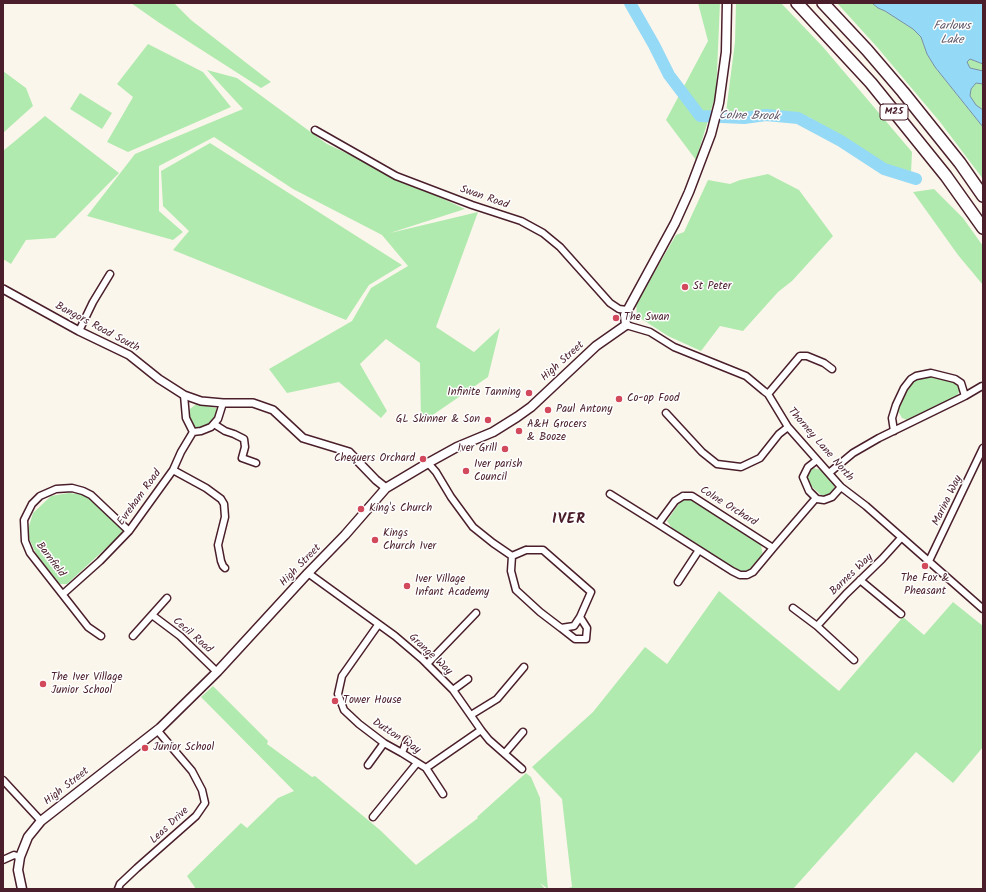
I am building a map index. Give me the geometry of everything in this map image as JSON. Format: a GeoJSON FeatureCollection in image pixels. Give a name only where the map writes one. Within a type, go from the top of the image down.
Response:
{"type":"FeatureCollection","features":[{"type":"Feature","properties":{"kind":"highway","name":"M25"},"geometry":{"type":"LineString","coordinates":[[797,3],[871,83],[946,176],[983,228]]}},
{"type":"Feature","properties":{"kind":"highway","name":"M25"},"geometry":{"type":"LineString","coordinates":[[823,3],[867,50],[903,92],[960,163],[983,196]]}},
{"type":"Feature","properties":{"kind":"main road"},"geometry":{"type":"LineString","coordinates":[[626,325],[625,315],[627,310],[675,223],[690,192],[711,134],[719,103],[726,52],[727,3]]}},
{"type":"Feature","properties":{"kind":"main road","name":"High Street"},"geometry":{"type":"LineString","coordinates":[[20,857],[28,837],[41,821],[157,730],[217,672],[308,573],[345,536],[386,488],[428,462],[457,447],[493,432],[517,417],[531,407],[596,346],[626,325]]}},
{"type":"Feature","properties":{"kind":"main road"},"geometry":{"type":"LineString","coordinates":[[20,857],[18,870],[22,889]]}},
{"type":"Feature","properties":{"kind":"street","name":"Swan Road"},"geometry":{"type":"LineString","coordinates":[[315,130],[396,176],[472,205],[521,221],[543,233],[560,247],[610,303],[619,309],[627,310]]}},
{"type":"Feature","properties":{"kind":"street"},"geometry":{"type":"LineString","coordinates":[[79,331],[93,302],[110,274]]}},
{"type":"Feature","properties":{"kind":"street","name":"Bangors Road South"},"geometry":{"type":"LineString","coordinates":[[3,290],[79,331],[129,355],[159,380],[184,395],[201,401],[224,404],[253,403],[273,410],[303,438],[349,452],[376,480],[386,488]]}},
{"type":"Feature","properties":{"kind":"street","name":"Thorney Lane North"},"geometry":{"type":"LineString","coordinates":[[626,325],[650,332],[674,347],[746,376],[768,394],[788,427],[841,487],[866,506],[983,609]]}},
{"type":"Feature","properties":{"kind":"street"},"geometry":{"type":"LineString","coordinates":[[768,394],[800,356],[807,356],[824,363],[832,369]]}},
{"type":"Feature","properties":{"kind":"street"},"geometry":{"type":"LineString","coordinates":[[894,431],[892,418],[896,405],[904,388],[911,379],[916,376],[931,373],[956,379],[961,383],[965,396]]}},
{"type":"Feature","properties":{"kind":"street"},"geometry":{"type":"LineString","coordinates":[[829,473],[853,453],[983,386]]}},
{"type":"Feature","properties":{"kind":"street"},"geometry":{"type":"LineString","coordinates":[[184,395],[186,418],[193,432],[211,427],[218,419],[224,404]]}},
{"type":"Feature","properties":{"kind":"street"},"geometry":{"type":"LineString","coordinates":[[666,413],[702,452],[717,464],[741,467],[760,458],[779,434],[788,427]]}},
{"type":"Feature","properties":{"kind":"street"},"geometry":{"type":"LineString","coordinates":[[214,424],[244,439],[245,447],[242,458],[256,463]]}},
{"type":"Feature","properties":{"kind":"street","name":"Evreham Road"},"geometry":{"type":"LineString","coordinates":[[63,594],[100,561],[129,531],[173,470],[181,452],[193,432]]}},
{"type":"Feature","properties":{"kind":"street","name":"Marina Way"},"geometry":{"type":"LineString","coordinates":[[930,561],[983,448]]}},
{"type":"Feature","properties":{"kind":"street"},"geometry":{"type":"LineString","coordinates":[[817,460],[808,467],[803,477],[809,491],[816,498],[824,500],[832,496],[841,487]]}},
{"type":"Feature","properties":{"kind":"street"},"geometry":{"type":"LineString","coordinates":[[428,462],[451,497],[474,527],[512,556]]}},
{"type":"Feature","properties":{"kind":"street"},"geometry":{"type":"LineString","coordinates":[[173,470],[221,499],[224,504],[225,517],[218,545],[221,561],[223,566],[226,568]]}},
{"type":"Feature","properties":{"kind":"street","name":"Barnfield"},"geometry":{"type":"LineString","coordinates":[[101,636],[88,627],[30,553],[24,541],[24,520],[32,504],[40,496],[48,491],[64,488],[83,491],[92,495],[129,531]]}},
{"type":"Feature","properties":{"kind":"street"},"geometry":{"type":"LineString","coordinates":[[610,494],[740,575],[747,575],[754,572],[816,498]]}},
{"type":"Feature","properties":{"kind":"street","name":"Colne Orchard"},"geometry":{"type":"LineString","coordinates":[[658,524],[675,501],[683,496],[692,496],[773,548]]}},
{"type":"Feature","properties":{"kind":"street","name":"Barnes Way"},"geometry":{"type":"LineString","coordinates":[[816,626],[902,538]]}},
{"type":"Feature","properties":{"kind":"street"},"geometry":{"type":"LineString","coordinates":[[512,556],[526,550],[544,550],[590,592],[580,617],[574,626],[561,628]]}},
{"type":"Feature","properties":{"kind":"street"},"geometry":{"type":"LineString","coordinates":[[678,582],[698,550]]}},
{"type":"Feature","properties":{"kind":"street"},"geometry":{"type":"LineString","coordinates":[[512,556],[511,571],[516,590],[540,612],[575,639],[586,639],[587,628],[580,617]]}},
{"type":"Feature","properties":{"kind":"street","name":"Grange Way"},"geometry":{"type":"LineString","coordinates":[[308,573],[395,636],[427,664],[453,690],[480,730],[489,740],[522,769]]}},
{"type":"Feature","properties":{"kind":"street"},"geometry":{"type":"LineString","coordinates":[[860,580],[900,614]]}},
{"type":"Feature","properties":{"kind":"street"},"geometry":{"type":"LineString","coordinates":[[133,636],[167,598]]}},
{"type":"Feature","properties":{"kind":"street"},"geometry":{"type":"LineString","coordinates":[[793,608],[816,626],[854,660]]}},
{"type":"Feature","properties":{"kind":"street"},"geometry":{"type":"LineString","coordinates":[[427,664],[476,613]]}},
{"type":"Feature","properties":{"kind":"street","name":"Cecil Road"},"geometry":{"type":"LineString","coordinates":[[152,615],[180,636],[217,672]]}},
{"type":"Feature","properties":{"kind":"street","name":"Dutton Way"},"geometry":{"type":"LineString","coordinates":[[378,625],[342,676],[338,694],[344,710],[359,724],[384,743],[426,768],[480,730]]}},
{"type":"Feature","properties":{"kind":"street"},"geometry":{"type":"LineString","coordinates":[[471,716],[497,699],[524,667]]}},
{"type":"Feature","properties":{"kind":"street"},"geometry":{"type":"LineString","coordinates":[[453,690],[468,678]]}},
{"type":"Feature","properties":{"kind":"street","name":"Leas Drive"},"geometry":{"type":"LineString","coordinates":[[118,889],[120,884],[137,868],[196,816],[205,803],[202,790],[192,771],[157,730]]}},
{"type":"Feature","properties":{"kind":"street"},"geometry":{"type":"LineString","coordinates":[[505,753],[523,732]]}},
{"type":"Feature","properties":{"kind":"street"},"geometry":{"type":"LineString","coordinates":[[402,753],[407,740]]}},
{"type":"Feature","properties":{"kind":"street"},"geometry":{"type":"LineString","coordinates":[[368,765],[384,743]]}},
{"type":"Feature","properties":{"kind":"street"},"geometry":{"type":"LineString","coordinates":[[373,816],[417,763]]}},
{"type":"Feature","properties":{"kind":"street"},"geometry":{"type":"LineString","coordinates":[[426,768],[443,794]]}},
{"type":"Feature","properties":{"kind":"street"},"geometry":{"type":"LineString","coordinates":[[3,780],[41,821]]}},
{"type":"Feature","properties":{"kind":"street"},"geometry":{"type":"LineString","coordinates":[[3,860],[14,855],[20,857]]}},
{"type":"Feature","properties":{"kind":"green space"},"geometry":{"type":"Polygon","coordinates":[[[131,3],[174,3],[191,20],[271,82],[261,88],[131,3]]]}},
{"type":"Feature","properties":{"kind":"green space"},"geometry":{"type":"Polygon","coordinates":[[[698,3],[720,3],[716,94],[696,160],[666,120],[708,41],[698,3]]]}},
{"type":"Feature","properties":{"kind":"green space"},"geometry":{"type":"Polygon","coordinates":[[[736,3],[781,3],[823,47],[912,152],[911,173],[896,172],[853,148],[809,117],[780,111],[744,115],[726,112],[735,42],[736,3]]]}},
{"type":"Feature","properties":{"kind":"green space"},"geometry":{"type":"Polygon","coordinates":[[[837,3],[872,3],[913,29],[921,37],[927,54],[935,67],[983,127],[983,179],[940,122],[877,47],[837,3]]]}},
{"type":"Feature","properties":{"kind":"green space"},"geometry":{"type":"Polygon","coordinates":[[[148,44],[203,72],[231,107],[128,152],[107,142],[133,97],[117,84],[148,44]]]}},
{"type":"Feature","properties":{"kind":"green space"},"geometry":{"type":"Polygon","coordinates":[[[970,59],[983,64],[983,71],[970,68],[967,62],[970,59]]]}},
{"type":"Feature","properties":{"kind":"green space"},"geometry":{"type":"Polygon","coordinates":[[[207,70],[237,78],[327,144],[465,209],[390,233],[478,212],[436,327],[474,352],[500,328],[488,377],[421,423],[420,363],[386,339],[360,364],[387,411],[381,418],[339,382],[287,393],[269,369],[352,321],[371,288],[408,266],[382,235],[293,189],[214,137],[159,166],[159,211],[183,232],[173,240],[87,216],[135,154],[243,109],[207,70]]]}},
{"type":"Feature","properties":{"kind":"green space"},"geometry":{"type":"Polygon","coordinates":[[[3,71],[26,88],[33,106],[3,133],[3,71]]]}},
{"type":"Feature","properties":{"kind":"green space"},"geometry":{"type":"Polygon","coordinates":[[[976,83],[983,84],[983,110],[976,105],[970,96],[971,89],[976,83]]]}},
{"type":"Feature","properties":{"kind":"green space"},"geometry":{"type":"Polygon","coordinates":[[[80,93],[112,113],[102,129],[70,109],[80,93]]]}},
{"type":"Feature","properties":{"kind":"green space"},"geometry":{"type":"Polygon","coordinates":[[[45,116],[119,173],[55,238],[26,240],[11,264],[3,259],[3,151],[45,116]]]}},
{"type":"Feature","properties":{"kind":"green space"},"geometry":{"type":"Polygon","coordinates":[[[210,143],[402,265],[369,285],[346,320],[173,250],[189,231],[163,206],[161,171],[210,143]]]}},
{"type":"Feature","properties":{"kind":"green space"},"geometry":{"type":"Polygon","coordinates":[[[768,174],[799,190],[833,236],[792,281],[778,292],[743,331],[720,326],[701,351],[668,336],[637,316],[636,304],[676,235],[684,232],[708,180],[730,184],[740,180],[768,174]]]}},
{"type":"Feature","properties":{"kind":"green space"},"geometry":{"type":"Polygon","coordinates":[[[934,189],[963,218],[983,246],[983,285],[958,255],[913,192],[934,189]]]}},
{"type":"Feature","properties":{"kind":"green space"},"geometry":{"type":"Polygon","coordinates":[[[931,376],[954,380],[959,386],[959,392],[956,397],[907,420],[902,418],[898,411],[898,407],[907,387],[910,383],[919,378],[931,376]]]}},
{"type":"Feature","properties":{"kind":"green space"},"geometry":{"type":"Polygon","coordinates":[[[196,404],[216,408],[218,410],[218,418],[206,428],[196,428],[191,422],[189,414],[190,409],[196,404]]]}},
{"type":"Feature","properties":{"kind":"green space"},"geometry":{"type":"Polygon","coordinates":[[[813,468],[821,470],[833,482],[835,488],[830,495],[821,495],[810,485],[807,473],[813,468]]]}},
{"type":"Feature","properties":{"kind":"green space"},"geometry":{"type":"Polygon","coordinates":[[[69,493],[85,495],[121,526],[123,530],[119,536],[67,584],[60,584],[37,556],[29,538],[29,526],[33,513],[51,496],[69,493]]]}},
{"type":"Feature","properties":{"kind":"green space"},"geometry":{"type":"Polygon","coordinates":[[[682,499],[692,499],[761,544],[763,556],[749,572],[741,573],[672,528],[667,521],[682,499]]]}},
{"type":"Feature","properties":{"kind":"green space"},"geometry":{"type":"Polygon","coordinates":[[[719,591],[839,691],[903,617],[924,635],[953,602],[983,626],[983,747],[953,783],[916,752],[793,889],[565,889],[572,887],[562,799],[532,767],[593,712],[645,647],[667,664],[719,591]]]}},
{"type":"Feature","properties":{"kind":"green space"},"geometry":{"type":"Polygon","coordinates":[[[213,686],[268,741],[267,744],[312,777],[315,776],[380,830],[416,865],[478,818],[477,817],[526,773],[531,777],[540,798],[548,889],[540,883],[545,889],[196,889],[187,876],[241,823],[247,828],[278,798],[294,791],[201,697],[213,686]]]}},
{"type":"Feature","properties":{"kind":"water","name":"Farlows Lake"},"geometry":{"type":"Polygon","coordinates":[[[872,3],[983,3],[983,64],[970,59],[967,62],[970,68],[983,71],[983,84],[976,83],[971,89],[970,96],[976,105],[983,110],[983,127],[935,67],[927,54],[921,37],[913,29],[872,3]]]}},
{"type":"Feature","properties":{"kind":"waterway","name":"Colne Brook"},"geometry":{"type":"LineString","coordinates":[[630,3],[669,75],[700,116],[744,118],[766,115],[798,118],[841,141],[884,169],[916,179]]}},
{"type":"Feature","properties":{"kind":"place","name":"St Peter"},"geometry":{"type":"Point","coordinates":[685,287]}},
{"type":"Feature","properties":{"kind":"place","name":"The Swan"},"geometry":{"type":"Point","coordinates":[616,318]}},
{"type":"Feature","properties":{"kind":"place","name":"Infinite Tanning"},"geometry":{"type":"Point","coordinates":[529,393]}},
{"type":"Feature","properties":{"kind":"place","name":"Co-op Food"},"geometry":{"type":"Point","coordinates":[619,399]}},
{"type":"Feature","properties":{"kind":"place","name":"Paul Antony"},"geometry":{"type":"Point","coordinates":[548,410]}},
{"type":"Feature","properties":{"kind":"place","name":"GL Skinner & Son"},"geometry":{"type":"Point","coordinates":[488,420]}},
{"type":"Feature","properties":{"kind":"place","name":"A&H Grocers & Booze"},"geometry":{"type":"Point","coordinates":[519,431]}},
{"type":"Feature","properties":{"kind":"place","name":"Iver Grill"},"geometry":{"type":"Point","coordinates":[505,449]}},
{"type":"Feature","properties":{"kind":"place","name":"Chequers Orchard"},"geometry":{"type":"Point","coordinates":[423,459]}},
{"type":"Feature","properties":{"kind":"place","name":"Iver parish Council"},"geometry":{"type":"Point","coordinates":[466,471]}},
{"type":"Feature","properties":{"kind":"place","name":"King's Church"},"geometry":{"type":"Point","coordinates":[361,509]}},
{"type":"Feature","properties":{"kind":"place","name":"Kings Church Iver"},"geometry":{"type":"Point","coordinates":[375,540]}},
{"type":"Feature","properties":{"kind":"place","name":"The Fox & Pheasant"},"geometry":{"type":"Point","coordinates":[925,566]}},
{"type":"Feature","properties":{"kind":"place","name":"Iver Village Infant Academy"},"geometry":{"type":"Point","coordinates":[407,586]}},
{"type":"Feature","properties":{"kind":"place","name":"The Iver Village Junior School"},"geometry":{"type":"Point","coordinates":[43,684]}},
{"type":"Feature","properties":{"kind":"place","name":"Tower House"},"geometry":{"type":"Point","coordinates":[335,701]}},
{"type":"Feature","properties":{"kind":"place","name":"Junior School"},"geometry":{"type":"Point","coordinates":[145,748]}},
{"type":"Feature","properties":{"kind":"district","name":"IVER"},"geometry":{"type":"Point","coordinates":[569,520]}}]}
